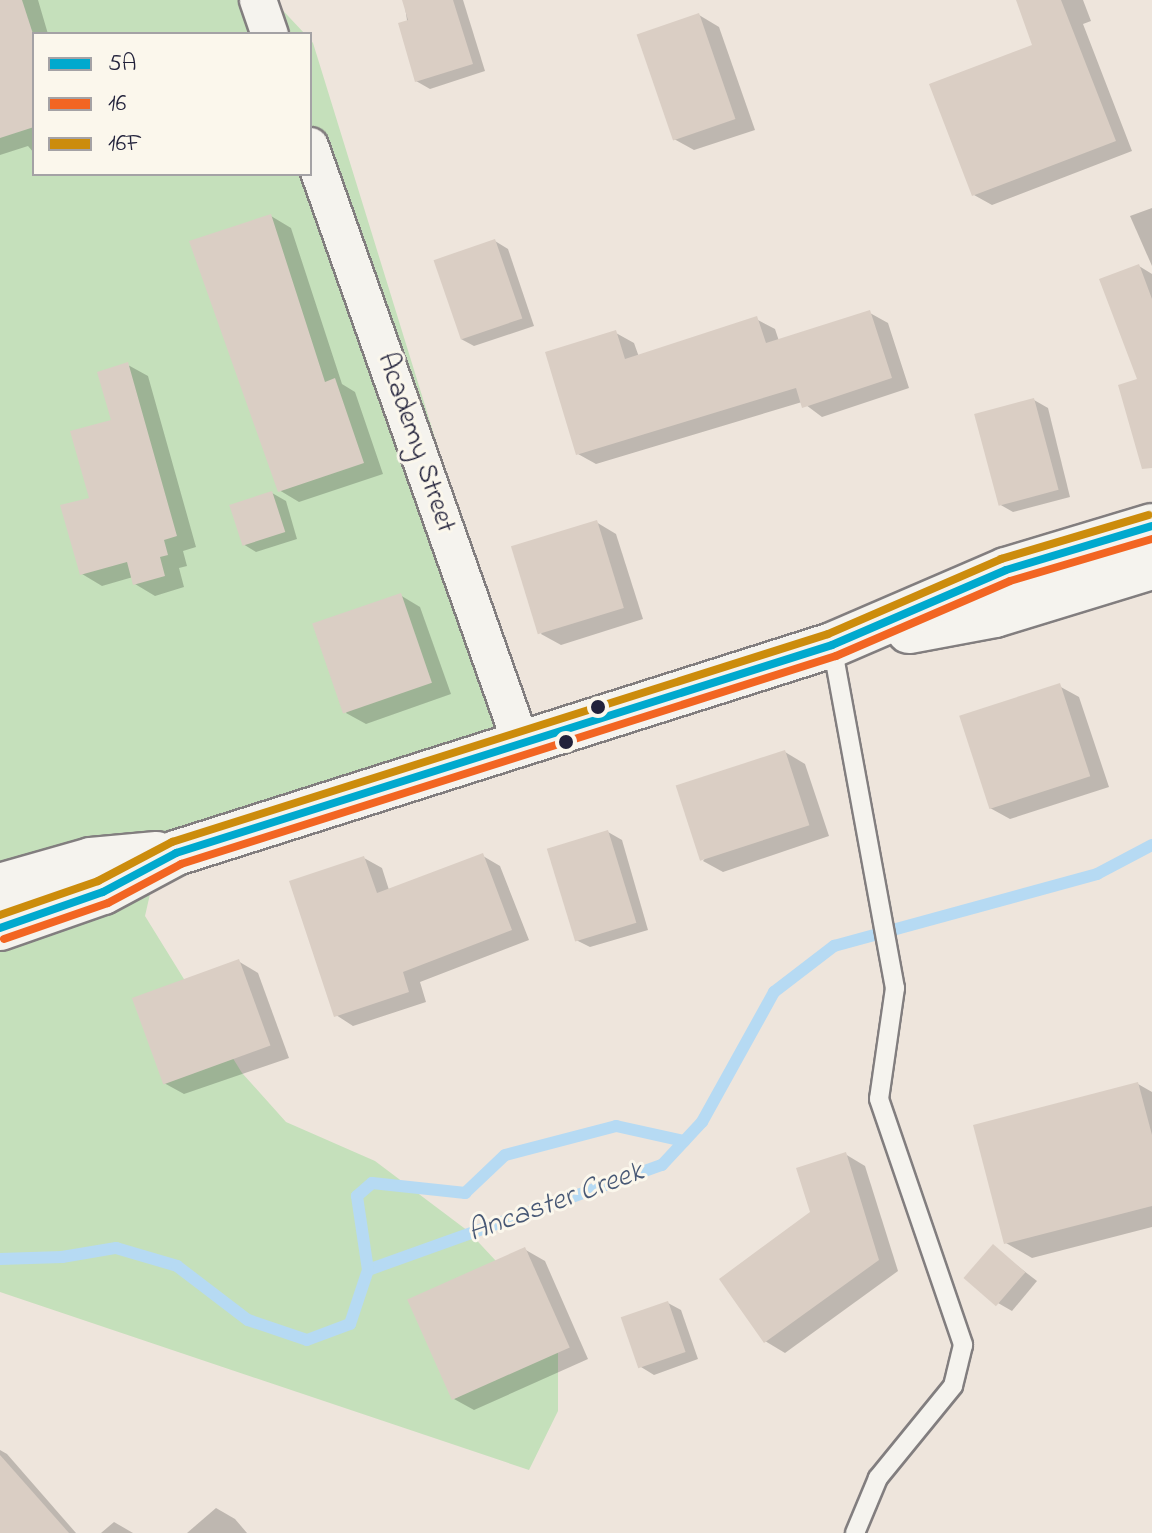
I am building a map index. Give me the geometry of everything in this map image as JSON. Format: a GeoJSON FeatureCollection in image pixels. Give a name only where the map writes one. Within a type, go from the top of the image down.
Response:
{"type":"FeatureCollection","features":[{"type":"Feature","properties":{"kind":"main road"},"geometry":{"type":"LineString","coordinates":[[0,928],[103,892],[176,853],[520,740],[832,645],[1006,570],[1152,526]]}},
{"type":"Feature","properties":{"kind":"main road"},"geometry":{"type":"LineString","coordinates":[[832,645],[995,615],[1152,567]]}},
{"type":"Feature","properties":{"kind":"main road"},"geometry":{"type":"LineString","coordinates":[[0,886],[91,860],[176,853]]}},
{"type":"Feature","properties":{"kind":"street"},"geometry":{"type":"LineString","coordinates":[[258,0],[269,32]]}},
{"type":"Feature","properties":{"kind":"street","name":"Academy Street"},"geometry":{"type":"LineString","coordinates":[[312,152],[520,740]]}},
{"type":"Feature","properties":{"kind":"lane"},"geometry":{"type":"LineString","coordinates":[[832,645],[895,988],[879,1099],[963,1345],[953,1386],[878,1478],[855,1533]]}},
{"type":"Feature","properties":{"kind":"green space"},"geometry":{"type":"Polygon","coordinates":[[[0,0],[273,0],[303,32],[32,32],[32,176],[312,176],[312,42],[533,755],[153,881],[145,916],[242,1073],[286,1122],[375,1161],[468,1231],[537,1305],[558,1347],[558,1411],[529,1470],[0,1292],[0,0]]]}},
{"type":"Feature","properties":{"kind":"building"},"geometry":{"type":"Polygon","coordinates":[[[0,0],[22,0],[32,32],[32,128],[0,138],[0,0]]]}},
{"type":"Feature","properties":{"kind":"building"},"geometry":{"type":"Polygon","coordinates":[[[402,0],[453,0],[473,64],[415,82],[398,23],[408,20],[402,0]]]}},
{"type":"Feature","properties":{"kind":"building"},"geometry":{"type":"Polygon","coordinates":[[[1016,0],[1061,0],[1116,141],[972,196],[929,84],[1032,45],[1016,0]]]}},
{"type":"Feature","properties":{"kind":"building"},"geometry":{"type":"Polygon","coordinates":[[[699,13],[735,119],[673,140],[637,34],[699,13]]]}},
{"type":"Feature","properties":{"kind":"building"},"geometry":{"type":"Polygon","coordinates":[[[271,214],[325,382],[335,378],[364,463],[278,492],[189,241],[271,214]]]}},
{"type":"Feature","properties":{"kind":"building"},"geometry":{"type":"Polygon","coordinates":[[[495,239],[522,318],[461,340],[434,260],[495,239]]]}},
{"type":"Feature","properties":{"kind":"building"},"geometry":{"type":"Polygon","coordinates":[[[1139,264],[1152,299],[1152,468],[1142,469],[1118,385],[1137,379],[1099,279],[1139,264]]]}},
{"type":"Feature","properties":{"kind":"building"},"geometry":{"type":"Polygon","coordinates":[[[870,310],[892,378],[802,408],[796,388],[576,455],[545,352],[616,330],[625,359],[757,316],[766,343],[870,310]]]}},
{"type":"Feature","properties":{"kind":"building"},"geometry":{"type":"Polygon","coordinates":[[[128,362],[177,536],[164,540],[168,555],[160,557],[165,576],[133,585],[127,562],[80,575],[60,505],[89,498],[70,431],[111,420],[97,372],[128,362]]]}},
{"type":"Feature","properties":{"kind":"building"},"geometry":{"type":"Polygon","coordinates":[[[1034,398],[1059,490],[999,506],[974,414],[1034,398]]]}},
{"type":"Feature","properties":{"kind":"building"},"geometry":{"type":"Polygon","coordinates":[[[272,491],[285,532],[242,546],[229,505],[272,491]]]}},
{"type":"Feature","properties":{"kind":"building"},"geometry":{"type":"Polygon","coordinates":[[[597,520],[624,608],[538,634],[511,546],[597,520]]]}},
{"type":"Feature","properties":{"kind":"building"},"geometry":{"type":"Polygon","coordinates":[[[401,593],[432,683],[343,713],[312,624],[401,593]]]}},
{"type":"Feature","properties":{"kind":"building"},"geometry":{"type":"Polygon","coordinates":[[[1060,683],[1090,776],[989,809],[959,716],[1060,683]]]}},
{"type":"Feature","properties":{"kind":"building"},"geometry":{"type":"Polygon","coordinates":[[[785,750],[809,825],[700,861],[676,786],[785,750]]]}},
{"type":"Feature","properties":{"kind":"building"},"geometry":{"type":"Polygon","coordinates":[[[608,830],[636,923],[575,941],[547,849],[608,830]]]}},
{"type":"Feature","properties":{"kind":"building"},"geometry":{"type":"Polygon","coordinates":[[[483,853],[512,930],[403,972],[409,992],[334,1017],[289,881],[364,856],[377,893],[483,853]]]}},
{"type":"Feature","properties":{"kind":"building"},"geometry":{"type":"Polygon","coordinates":[[[239,959],[270,1045],[163,1084],[132,998],[239,959]]]}},
{"type":"Feature","properties":{"kind":"building"},"geometry":{"type":"Polygon","coordinates":[[[1138,1082],[1152,1135],[1152,1206],[1004,1244],[973,1125],[1138,1082]]]}},
{"type":"Feature","properties":{"kind":"building"},"geometry":{"type":"Polygon","coordinates":[[[846,1152],[879,1260],[764,1343],[719,1279],[810,1212],[796,1168],[846,1152]]]}},
{"type":"Feature","properties":{"kind":"building"},"geometry":{"type":"Polygon","coordinates":[[[993,1244],[1025,1272],[996,1306],[963,1278],[993,1244]]]}},
{"type":"Feature","properties":{"kind":"building"},"geometry":{"type":"Polygon","coordinates":[[[525,1247],[570,1347],[452,1400],[407,1299],[525,1247]]]}},
{"type":"Feature","properties":{"kind":"building"},"geometry":{"type":"Polygon","coordinates":[[[668,1301],[686,1352],[638,1368],[621,1317],[668,1301]]]}},
{"type":"Feature","properties":{"kind":"building"},"geometry":{"type":"Polygon","coordinates":[[[0,1455],[69,1533],[0,1533],[0,1455]]]}},
{"type":"Feature","properties":{"kind":"waterway","name":"Ancaster Creek"},"geometry":{"type":"LineString","coordinates":[[0,1259],[62,1257],[116,1248],[177,1266],[248,1320],[307,1340],[350,1324],[368,1270],[662,1165],[702,1122],[774,992],[834,946],[1097,874],[1152,845]]}},
{"type":"Feature","properties":{"kind":"waterway"},"geometry":{"type":"LineString","coordinates":[[368,1270],[357,1196],[372,1183],[465,1193],[505,1155],[616,1126],[684,1141]]}},
{"type":"Feature","properties":{"kind":"transit line","name":"16F"},"geometry":{"type":"LineString","coordinates":[[0,915],[98,881],[172,842],[828,634],[1001,559],[1149,515]]}},
{"type":"Feature","properties":{"kind":"transit line","name":"5A"},"geometry":{"type":"LineString","coordinates":[[0,928],[103,892],[176,853],[832,645],[1006,570],[1152,526]]}},
{"type":"Feature","properties":{"kind":"transit line","name":"16"},"geometry":{"type":"LineString","coordinates":[[4,939],[108,903],[181,864],[836,656],[1010,581],[1152,539]]}}]}
